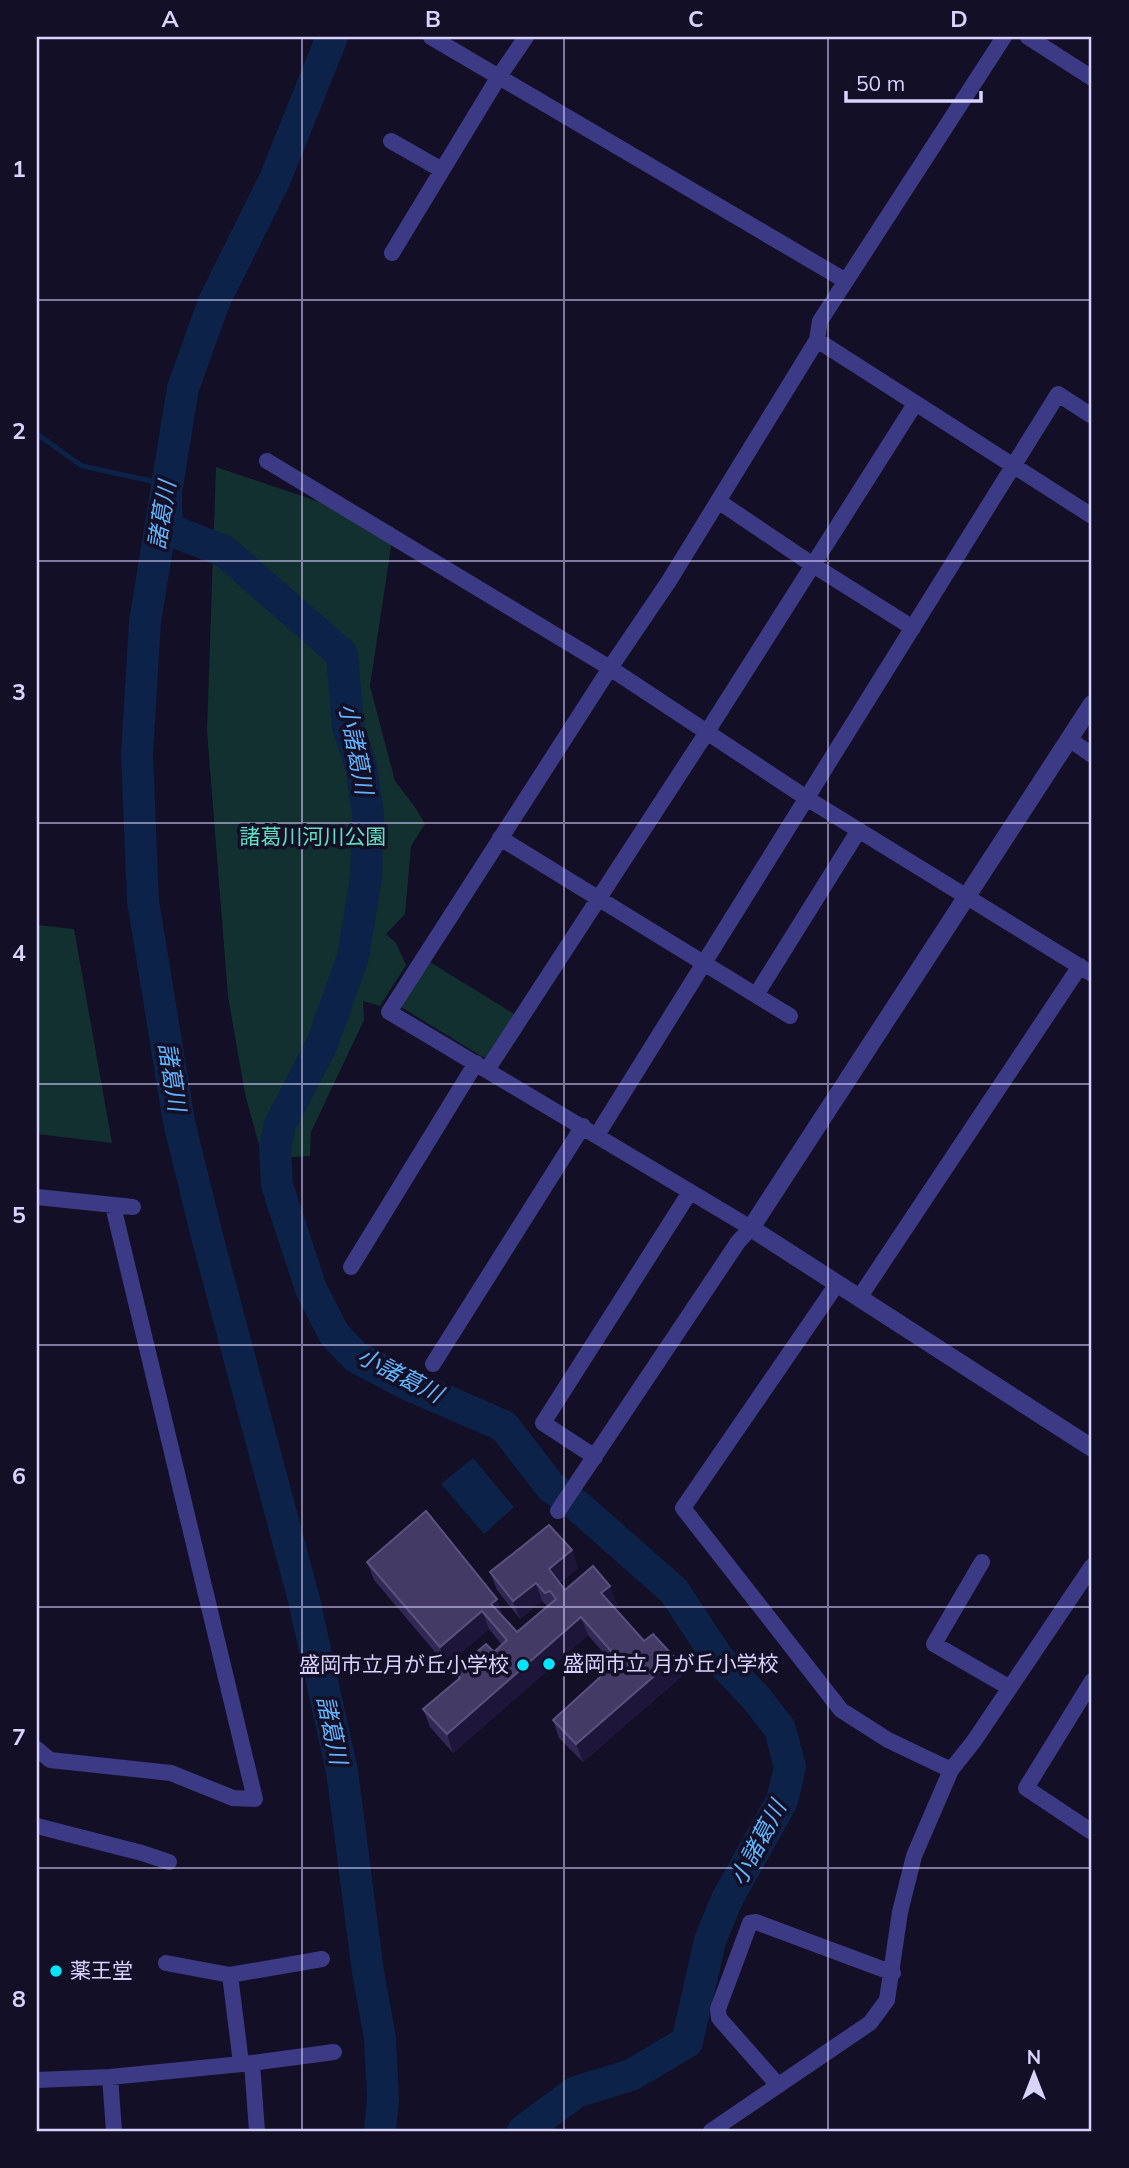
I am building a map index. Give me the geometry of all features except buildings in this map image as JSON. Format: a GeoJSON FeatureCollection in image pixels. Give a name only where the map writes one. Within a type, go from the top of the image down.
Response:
{"type":"FeatureCollection","features":[{"type":"Feature","properties":{"kind":"street"},"geometry":{"type":"LineString","coordinates":[[431,37],[846,281]]}},
{"type":"Feature","properties":{"kind":"street"},"geometry":{"type":"LineString","coordinates":[[392,253],[498,78],[526,37]]}},
{"type":"Feature","properties":{"kind":"street"},"geometry":{"type":"LineString","coordinates":[[1004,37],[820,321],[817,340],[669,581],[389,1012],[751,1228],[1092,1448]]}},
{"type":"Feature","properties":{"kind":"street"},"geometry":{"type":"LineString","coordinates":[[1028,37],[1092,78]]}},
{"type":"Feature","properties":{"kind":"street"},"geometry":{"type":"LineString","coordinates":[[391,141],[442,170]]}},
{"type":"Feature","properties":{"kind":"street"},"geometry":{"type":"LineString","coordinates":[[817,340],[1092,516]]}},
{"type":"Feature","properties":{"kind":"street"},"geometry":{"type":"LineString","coordinates":[[433,1364],[705,963],[1058,394],[1092,416]]}},
{"type":"Feature","properties":{"kind":"street"},"geometry":{"type":"LineString","coordinates":[[351,1267],[482,1066],[599,898],[915,404]]}},
{"type":"Feature","properties":{"kind":"street"},"geometry":{"type":"LineString","coordinates":[[267,461],[610,668],[808,799],[1086,970],[859,1298]]}},
{"type":"Feature","properties":{"kind":"street"},"geometry":{"type":"LineString","coordinates":[[718,501],[913,628]]}},
{"type":"Feature","properties":{"kind":"street"},"geometry":{"type":"LineString","coordinates":[[558,1511],[738,1242],[751,1228],[1092,704]]}},
{"type":"Feature","properties":{"kind":"street"},"geometry":{"type":"LineString","coordinates":[[1069,739],[1092,754]]}},
{"type":"Feature","properties":{"kind":"street"},"geometry":{"type":"LineString","coordinates":[[756,995],[859,830]]}},
{"type":"Feature","properties":{"kind":"street"},"geometry":{"type":"LineString","coordinates":[[500,838],[790,1016]]}},
{"type":"Feature","properties":{"kind":"street"},"geometry":{"type":"LineString","coordinates":[[595,1458],[543,1423],[690,1192]]}},
{"type":"Feature","properties":{"kind":"street"},"geometry":{"type":"LineString","coordinates":[[37,1197],[133,1207]]}},
{"type":"Feature","properties":{"kind":"street"},"geometry":{"type":"LineString","coordinates":[[37,1749],[50,1760],[171,1773],[233,1798],[255,1799],[113,1206]]}},
{"type":"Feature","properties":{"kind":"street"},"geometry":{"type":"LineString","coordinates":[[837,1284],[683,1508],[841,1710],[888,1740],[951,1770]]}},
{"type":"Feature","properties":{"kind":"street"},"geometry":{"type":"LineString","coordinates":[[982,1562],[934,1644],[1010,1688]]}},
{"type":"Feature","properties":{"kind":"street"},"geometry":{"type":"LineString","coordinates":[[711,2131],[870,2023],[887,2000],[900,1912],[914,1856],[951,1770],[1092,1566]]}},
{"type":"Feature","properties":{"kind":"street"},"geometry":{"type":"LineString","coordinates":[[1092,1681],[1026,1788],[1092,1832]]}},
{"type":"Feature","properties":{"kind":"street"},"geometry":{"type":"LineString","coordinates":[[37,1826],[169,1862]]}},
{"type":"Feature","properties":{"kind":"street"},"geometry":{"type":"LineString","coordinates":[[778,2085],[719,2018],[718,2010],[750,1923],[756,1922],[893,1973]]}},
{"type":"Feature","properties":{"kind":"street"},"geometry":{"type":"LineString","coordinates":[[166,1963],[230,1975],[322,1959]]}},
{"type":"Feature","properties":{"kind":"street"},"geometry":{"type":"LineString","coordinates":[[230,1975],[257,2131]]}},
{"type":"Feature","properties":{"kind":"street"},"geometry":{"type":"LineString","coordinates":[[37,2080],[110,2077],[334,2052]]}},
{"type":"Feature","properties":{"kind":"street"},"geometry":{"type":"LineString","coordinates":[[110,2077],[114,2131]]}},
{"type":"Feature","properties":{"kind":"green space","name":"諸葛川河川公園"},"geometry":{"type":"Polygon","coordinates":[[[216,467],[394,527],[370,686],[395,781],[425,824],[411,846],[405,914],[386,934],[396,943],[406,965],[380,1006],[363,1001],[364,1020],[311,1132],[310,1156],[263,1159],[245,1094],[228,996],[207,731],[216,467]]]}},
{"type":"Feature","properties":{"kind":"green space"},"geometry":{"type":"Polygon","coordinates":[[[37,925],[74,929],[112,1143],[37,1134],[37,925]]]}},
{"type":"Feature","properties":{"kind":"green space"},"geometry":{"type":"Polygon","coordinates":[[[430,962],[514,1014],[486,1059],[401,1007],[430,962]]]}},
{"type":"Feature","properties":{"kind":"water"},"geometry":{"type":"Polygon","coordinates":[[[473,1458],[514,1507],[484,1534],[441,1484],[473,1458]]]}},
{"type":"Feature","properties":{"kind":"waterway","name":"諸葛川"},"geometry":{"type":"LineString","coordinates":[[332,37],[275,179],[214,302],[183,388],[145,622],[137,754],[143,901],[179,1122],[304,1600],[342,1771],[368,1972],[380,2038],[383,2099],[380,2131]]}},
{"type":"Feature","properties":{"kind":"waterway"},"geometry":{"type":"LineString","coordinates":[[37,434],[82,466],[166,484]]}},
{"type":"Feature","properties":{"kind":"waterway","name":"小諸葛川"},"geometry":{"type":"LineString","coordinates":[[166,499],[167,529],[224,551],[342,654],[348,727],[361,766],[368,815],[366,878],[353,957],[322,1044],[280,1125],[275,1147],[277,1185],[311,1289],[334,1334],[356,1357],[407,1384],[504,1426],[551,1487],[579,1507],[674,1591],[718,1658],[757,1699],[780,1729],[790,1767],[782,1801],[727,1899],[710,1941],[687,2042],[631,2075],[576,2092],[523,2131]]}},
{"type":"Feature","properties":{"kind":"place","name":"盛岡市立 月が丘小学校"},"geometry":{"type":"Point","coordinates":[549,1664]}},
{"type":"Feature","properties":{"kind":"place","name":"盛岡市立月が丘小学校"},"geometry":{"type":"Point","coordinates":[523,1665]}},
{"type":"Feature","properties":{"kind":"place","name":"薬王堂"},"geometry":{"type":"Point","coordinates":[56,1971]}}]}
